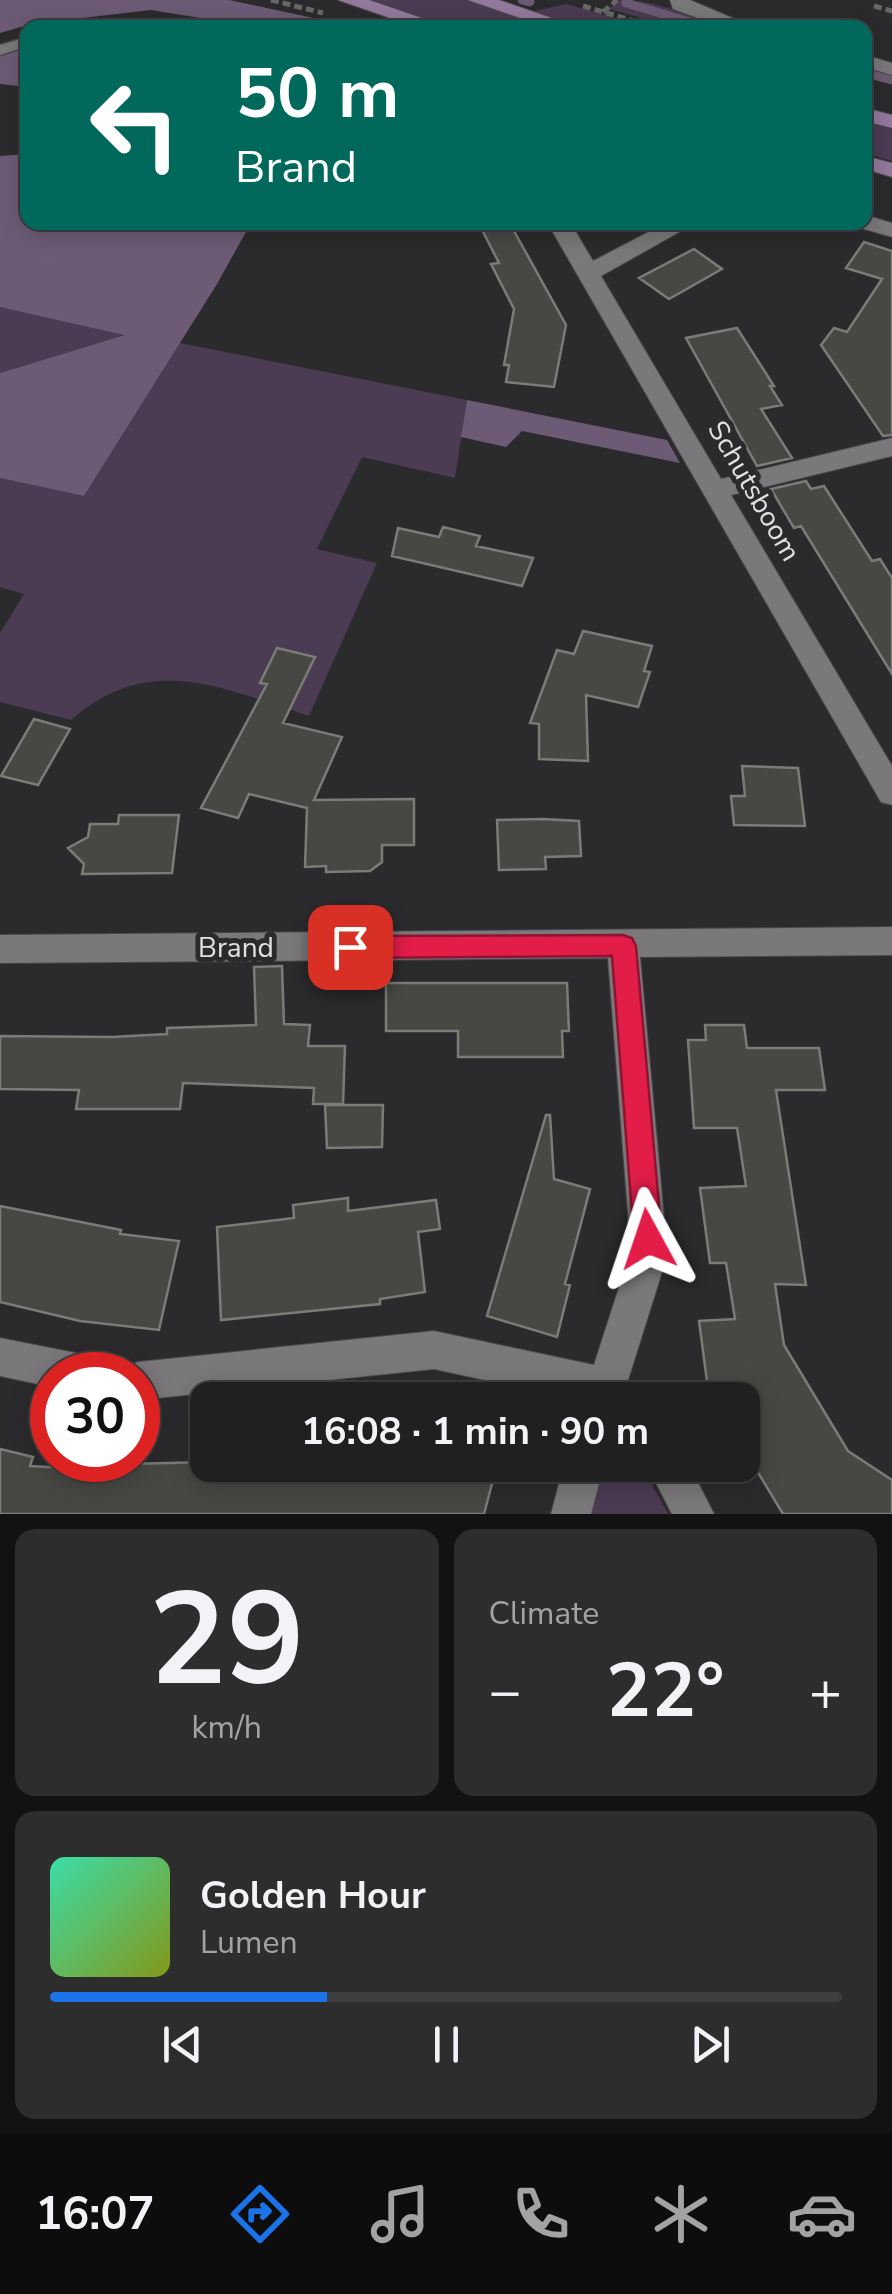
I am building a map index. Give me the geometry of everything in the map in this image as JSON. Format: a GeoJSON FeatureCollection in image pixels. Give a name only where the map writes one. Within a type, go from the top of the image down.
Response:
{"type":"FeatureCollection","features":[{"type":"Feature","properties":{"kind":"main road"},"geometry":{"type":"LineString","coordinates":[[348,0],[414,20]]}},
{"type":"Feature","properties":{"kind":"main road"},"geometry":{"type":"LineString","coordinates":[[478,0],[545,20]]}},
{"type":"Feature","properties":{"kind":"street"},"geometry":{"type":"LineString","coordinates":[[680,3],[725,20]]}},
{"type":"Feature","properties":{"kind":"street","name":"Schutsboom"},"geometry":{"type":"LineString","coordinates":[[563,230],[892,793]]}},
{"type":"Feature","properties":{"kind":"street"},"geometry":{"type":"LineString","coordinates":[[588,273],[671,230]]}},
{"type":"Feature","properties":{"kind":"street"},"geometry":{"type":"LineString","coordinates":[[716,490],[892,447]]}},
{"type":"Feature","properties":{"kind":"street","name":"Brand"},"geometry":{"type":"LineString","coordinates":[[0,949],[892,941]]}},
{"type":"Feature","properties":{"kind":"street"},"geometry":{"type":"LineString","coordinates":[[613,1382],[648,1239],[623,946]]}},
{"type":"Feature","properties":{"kind":"street"},"geometry":{"type":"LineString","coordinates":[[160,1379],[434,1350],[559,1382]]}},
{"type":"Feature","properties":{"kind":"street"},"geometry":{"type":"LineString","coordinates":[[0,1357],[30,1363]]}},
{"type":"Feature","properties":{"kind":"street"},"geometry":{"type":"LineString","coordinates":[[570,1514],[579,1482]]}},
{"type":"Feature","properties":{"kind":"street"},"geometry":{"type":"LineString","coordinates":[[676,1482],[694,1514]]}},
{"type":"Feature","properties":{"kind":"path"},"geometry":{"type":"LineString","coordinates":[[603,12],[617,0]]}},
{"type":"Feature","properties":{"kind":"path"},"geometry":{"type":"LineString","coordinates":[[576,4],[630,20]]}},
{"type":"Feature","properties":{"kind":"path"},"geometry":{"type":"LineString","coordinates":[[874,6],[892,11]]}},
{"type":"Feature","properties":{"kind":"shaded area"},"geometry":{"type":"Polygon","coordinates":[[[0,0],[229,0],[322,20],[213,20],[151,10],[65,20],[20,20],[20,27],[0,33],[0,0]]]}},
{"type":"Feature","properties":{"kind":"shaded area"},"geometry":{"type":"Polygon","coordinates":[[[361,0],[465,0],[534,20],[428,20],[361,0]]]}},
{"type":"Feature","properties":{"kind":"shaded area"},"geometry":{"type":"Polygon","coordinates":[[[619,0],[633,1],[706,20],[649,20],[609,9],[619,0]]]}},
{"type":"Feature","properties":{"kind":"shaded area"},"geometry":{"type":"Polygon","coordinates":[[[566,4],[622,20],[559,20],[531,12],[566,4]]]}},
{"type":"Feature","properties":{"kind":"shaded area"},"geometry":{"type":"Polygon","coordinates":[[[20,42],[20,86],[0,84],[0,52],[20,42]]]}},
{"type":"Feature","properties":{"kind":"shaded area"},"geometry":{"type":"Polygon","coordinates":[[[872,120],[892,126],[892,161],[872,155],[872,120]]]}},
{"type":"Feature","properties":{"kind":"shaded area"},"geometry":{"type":"Polygon","coordinates":[[[20,155],[20,230],[247,230],[84,496],[0,478],[0,373],[124,335],[0,307],[0,156],[20,155]]]}},
{"type":"Feature","properties":{"kind":"shaded area"},"geometry":{"type":"Polygon","coordinates":[[[0,307],[126,334],[0,373],[0,307]]]}},
{"type":"Feature","properties":{"kind":"shaded area"},"geometry":{"type":"Polygon","coordinates":[[[180,343],[467,400],[455,478],[362,457],[317,549],[377,563],[309,716],[246,695],[187,682],[129,686],[100,699],[71,720],[0,702],[0,633],[24,594],[0,587],[0,478],[84,496],[180,343]]]}},
{"type":"Feature","properties":{"kind":"shaded area"},"geometry":{"type":"Polygon","coordinates":[[[467,400],[667,440],[680,463],[522,431],[506,447],[461,437],[467,400]]]}},
{"type":"Feature","properties":{"kind":"shaded area"},"geometry":{"type":"Polygon","coordinates":[[[591,1482],[650,1482],[668,1514],[581,1514],[591,1482]]]}},
{"type":"Feature","properties":{"kind":"building"},"geometry":{"type":"Polygon","coordinates":[[[482,230],[513,230],[566,325],[554,387],[506,382],[509,365],[504,365],[514,309],[491,264],[499,263],[482,230]]]}},
{"type":"Feature","properties":{"kind":"building"},"geometry":{"type":"Polygon","coordinates":[[[864,242],[892,251],[892,435],[883,436],[821,345],[834,328],[847,332],[882,279],[846,268],[864,242]]]}},
{"type":"Feature","properties":{"kind":"building"},"geometry":{"type":"Polygon","coordinates":[[[694,249],[722,269],[669,299],[639,278],[694,249]]]}},
{"type":"Feature","properties":{"kind":"building"},"geometry":{"type":"Polygon","coordinates":[[[737,328],[774,386],[770,386],[782,405],[761,409],[792,458],[757,466],[686,338],[737,328]]]}},
{"type":"Feature","properties":{"kind":"building"},"geometry":{"type":"Polygon","coordinates":[[[806,481],[811,489],[824,486],[872,561],[880,559],[892,578],[892,674],[801,526],[794,528],[771,489],[806,481]]]}},
{"type":"Feature","properties":{"kind":"building"},"geometry":{"type":"Polygon","coordinates":[[[443,527],[480,536],[476,546],[533,558],[522,586],[392,556],[398,528],[439,537],[443,527]]]}},
{"type":"Feature","properties":{"kind":"building"},"geometry":{"type":"Polygon","coordinates":[[[583,631],[652,646],[644,671],[650,672],[638,707],[586,695],[588,761],[539,759],[539,724],[530,723],[557,650],[574,654],[583,631]]]}},
{"type":"Feature","properties":{"kind":"building"},"geometry":{"type":"Polygon","coordinates":[[[277,648],[315,657],[283,723],[342,737],[314,800],[414,799],[414,845],[382,845],[382,862],[370,871],[326,872],[326,866],[305,867],[307,808],[249,794],[238,818],[201,808],[267,684],[260,683],[277,648]]]}},
{"type":"Feature","properties":{"kind":"building"},"geometry":{"type":"Polygon","coordinates":[[[34,719],[70,729],[38,785],[1,776],[34,719]]]}},
{"type":"Feature","properties":{"kind":"building"},"geometry":{"type":"Polygon","coordinates":[[[742,766],[798,768],[805,826],[734,825],[731,796],[745,796],[742,766]]]}},
{"type":"Feature","properties":{"kind":"building"},"geometry":{"type":"Polygon","coordinates":[[[119,815],[179,815],[172,873],[82,874],[84,864],[68,848],[88,837],[90,824],[118,824],[119,815]]]}},
{"type":"Feature","properties":{"kind":"building"},"geometry":{"type":"Polygon","coordinates":[[[497,820],[579,821],[581,856],[545,857],[546,869],[499,870],[497,820]]]}},
{"type":"Feature","properties":{"kind":"building"},"geometry":{"type":"Polygon","coordinates":[[[282,966],[284,1024],[310,1025],[308,1046],[345,1046],[343,1104],[313,1104],[314,1088],[183,1083],[180,1109],[76,1109],[79,1090],[0,1089],[0,1036],[112,1037],[167,1034],[167,1028],[256,1025],[254,967],[282,966]]]}},
{"type":"Feature","properties":{"kind":"building"},"geometry":{"type":"Polygon","coordinates":[[[386,983],[567,983],[569,1031],[562,1031],[563,1057],[458,1057],[458,1031],[386,1031],[386,983]]]}},
{"type":"Feature","properties":{"kind":"building"},"geometry":{"type":"Polygon","coordinates":[[[705,1025],[744,1025],[747,1048],[819,1048],[825,1090],[776,1090],[806,1285],[775,1284],[784,1345],[848,1451],[892,1480],[892,1514],[783,1514],[760,1476],[760,1382],[707,1382],[699,1321],[735,1319],[726,1263],[710,1263],[700,1188],[746,1186],[737,1128],[694,1128],[688,1040],[706,1040],[705,1025]]]}},
{"type":"Feature","properties":{"kind":"building"},"geometry":{"type":"Polygon","coordinates":[[[325,1105],[383,1105],[382,1147],[327,1148],[325,1105]]]}},
{"type":"Feature","properties":{"kind":"building"},"geometry":{"type":"Polygon","coordinates":[[[546,1115],[550,1115],[554,1179],[590,1189],[565,1284],[570,1285],[557,1337],[487,1316],[546,1115]]]}},
{"type":"Feature","properties":{"kind":"building"},"geometry":{"type":"Polygon","coordinates":[[[348,1198],[348,1211],[436,1200],[440,1229],[418,1232],[425,1292],[380,1299],[380,1304],[221,1320],[217,1227],[294,1218],[293,1205],[348,1198]]]}},
{"type":"Feature","properties":{"kind":"building"},"geometry":{"type":"Polygon","coordinates":[[[0,1206],[121,1230],[120,1234],[179,1241],[159,1330],[80,1321],[0,1302],[0,1206]]]}},
{"type":"Feature","properties":{"kind":"building"},"geometry":{"type":"Polygon","coordinates":[[[0,1449],[30,1456],[30,1482],[160,1482],[160,1463],[190,1462],[190,1482],[492,1482],[484,1514],[0,1514],[0,1449]]]}},
{"type":"Feature","properties":{"kind":"waterway"},"geometry":{"type":"LineString","coordinates":[[522,0],[530,2]]}},
{"type":"Feature","properties":{"kind":"waterway"},"geometry":{"type":"LineString","coordinates":[[626,3],[683,20]]}},
{"type":"Feature","properties":{"kind":"waterway"},"geometry":{"type":"LineString","coordinates":[[872,75],[892,80]]}},
{"type":"Feature","properties":{"kind":"route"},"geometry":{"type":"LineString","coordinates":[[350,947],[623,946],[648,1239]]}}]}
